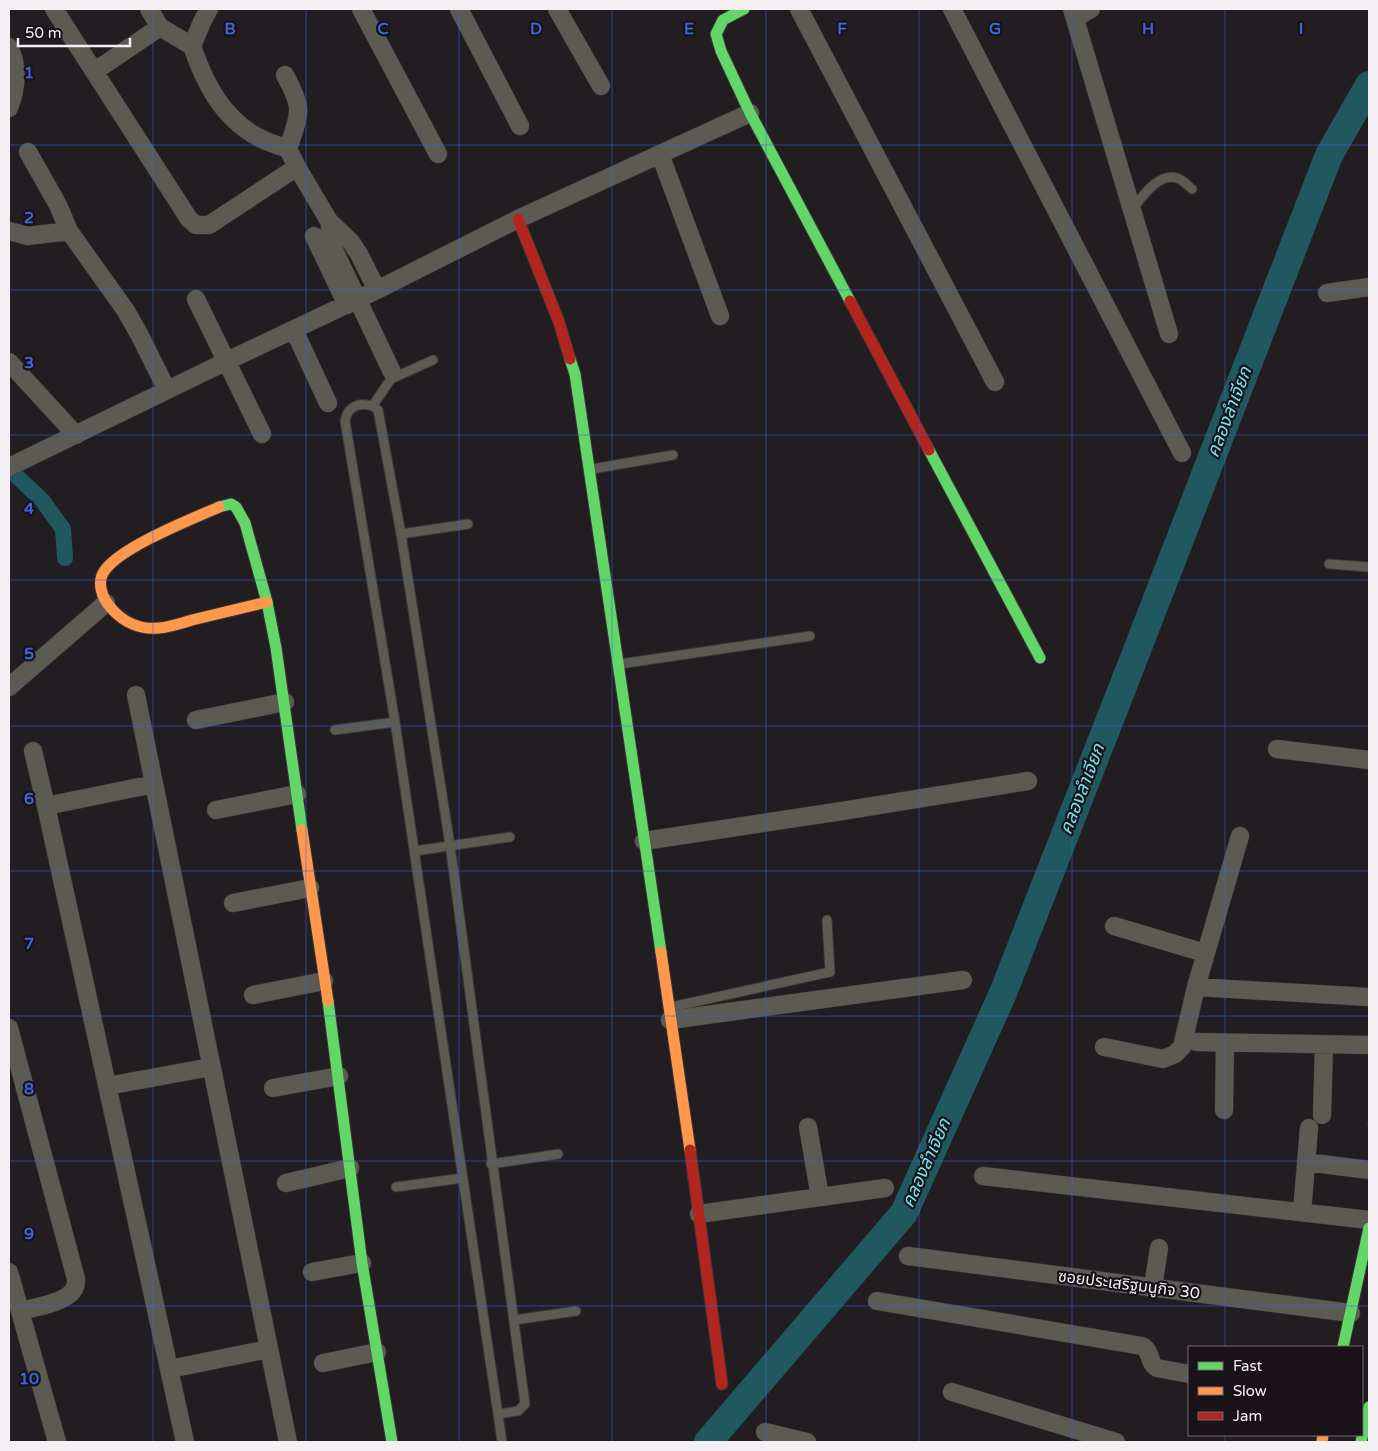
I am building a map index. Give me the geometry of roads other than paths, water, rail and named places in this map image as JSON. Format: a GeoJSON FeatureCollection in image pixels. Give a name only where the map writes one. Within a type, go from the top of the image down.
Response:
{"type":"FeatureCollection","features":[{"type":"Feature","properties":{"kind":"street"},"geometry":{"type":"LineString","coordinates":[[54,9],[189,219],[196,226],[209,225],[297,167]]}},
{"type":"Feature","properties":{"kind":"street"},"geometry":{"type":"LineString","coordinates":[[149,9],[160,27],[192,46],[197,61],[219,104],[235,122],[257,138],[288,149],[329,221],[351,242],[359,254],[377,290]]}},
{"type":"Feature","properties":{"kind":"street"},"geometry":{"type":"LineString","coordinates":[[192,46],[209,9]]}},
{"type":"Feature","properties":{"kind":"street"},"geometry":{"type":"LineString","coordinates":[[361,9],[438,154]]}},
{"type":"Feature","properties":{"kind":"street"},"geometry":{"type":"LineString","coordinates":[[458,9],[520,126]]}},
{"type":"Feature","properties":{"kind":"street"},"geometry":{"type":"LineString","coordinates":[[557,9],[601,86]]}},
{"type":"Feature","properties":{"kind":"street"},"geometry":{"type":"LineString","coordinates":[[744,9],[723,20],[716,34],[721,52],[750,113],[1040,658]]}},
{"type":"Feature","properties":{"kind":"street"},"geometry":{"type":"LineString","coordinates":[[799,9],[995,382]]}},
{"type":"Feature","properties":{"kind":"street"},"geometry":{"type":"LineString","coordinates":[[952,9],[1182,453]]}},
{"type":"Feature","properties":{"kind":"street"},"geometry":{"type":"LineString","coordinates":[[1090,9],[1073,13],[1169,334]]}},
{"type":"Feature","properties":{"kind":"street"},"geometry":{"type":"LineString","coordinates":[[95,71],[160,27]]}},
{"type":"Feature","properties":{"kind":"street"},"geometry":{"type":"LineString","coordinates":[[9,47],[15,69],[16,90],[9,108]]}},
{"type":"Feature","properties":{"kind":"street"},"geometry":{"type":"LineString","coordinates":[[285,74],[297,98],[299,114],[288,149]]}},
{"type":"Feature","properties":{"kind":"street"},"geometry":{"type":"LineString","coordinates":[[9,467],[353,302],[518,219],[750,113]]}},
{"type":"Feature","properties":{"kind":"street"},"geometry":{"type":"LineString","coordinates":[[28,152],[58,205],[69,231],[126,311],[167,390]]}},
{"type":"Feature","properties":{"kind":"street"},"geometry":{"type":"LineString","coordinates":[[660,154],[720,316]]}},
{"type":"Feature","properties":{"kind":"street"},"geometry":{"type":"LineString","coordinates":[[518,219],[559,322],[575,374],[699,1214],[722,1384]]}},
{"type":"Feature","properties":{"kind":"street"},"geometry":{"type":"LineString","coordinates":[[329,221],[334,250],[353,302]]}},
{"type":"Feature","properties":{"kind":"street"},"geometry":{"type":"LineString","coordinates":[[9,231],[28,236],[69,231]]}},
{"type":"Feature","properties":{"kind":"street"},"geometry":{"type":"LineString","coordinates":[[314,236],[392,372]]}},
{"type":"Feature","properties":{"kind":"street"},"geometry":{"type":"LineString","coordinates":[[1327,293],[1369,287]]}},
{"type":"Feature","properties":{"kind":"street"},"geometry":{"type":"LineString","coordinates":[[196,299],[262,434]]}},
{"type":"Feature","properties":{"kind":"street"},"geometry":{"type":"LineString","coordinates":[[294,330],[328,402]]}},
{"type":"Feature","properties":{"kind":"street"},"geometry":{"type":"LineString","coordinates":[[9,362],[76,435]]}},
{"type":"Feature","properties":{"kind":"street"},"geometry":{"type":"LineString","coordinates":[[267,602],[159,628],[142,628],[130,625],[118,616],[106,603],[100,583],[106,568],[116,560],[160,535],[223,505],[231,504],[236,507],[245,523],[267,602],[284,702],[296,794],[339,1076],[362,1263],[392,1442]]}},
{"type":"Feature","properties":{"kind":"street"},"geometry":{"type":"LineString","coordinates":[[9,687],[106,603]]}},
{"type":"Feature","properties":{"kind":"street"},"geometry":{"type":"LineString","coordinates":[[136,695],[288,1442]]}},
{"type":"Feature","properties":{"kind":"street"},"geometry":{"type":"LineString","coordinates":[[196,720],[284,702]]}},
{"type":"Feature","properties":{"kind":"street"},"geometry":{"type":"LineString","coordinates":[[1277,749],[1369,760]]}},
{"type":"Feature","properties":{"kind":"street"},"geometry":{"type":"LineString","coordinates":[[33,751],[185,1442]]}},
{"type":"Feature","properties":{"kind":"street"},"geometry":{"type":"LineString","coordinates":[[644,841],[1028,780]]}},
{"type":"Feature","properties":{"kind":"street"},"geometry":{"type":"LineString","coordinates":[[46,806],[154,784]]}},
{"type":"Feature","properties":{"kind":"street"},"geometry":{"type":"LineString","coordinates":[[216,810],[296,794]]}},
{"type":"Feature","properties":{"kind":"street"},"geometry":{"type":"LineString","coordinates":[[1104,1048],[1163,1059],[1175,1054],[1182,1046],[1196,986],[1240,836]]}},
{"type":"Feature","properties":{"kind":"street"},"geometry":{"type":"LineString","coordinates":[[232,903],[310,888]]}},
{"type":"Feature","properties":{"kind":"street"},"geometry":{"type":"LineString","coordinates":[[1114,926],[1205,954]]}},
{"type":"Feature","properties":{"kind":"street"},"geometry":{"type":"LineString","coordinates":[[669,1014],[964,980]]}},
{"type":"Feature","properties":{"kind":"street"},"geometry":{"type":"LineString","coordinates":[[253,995],[324,981]]}},
{"type":"Feature","properties":{"kind":"street"},"geometry":{"type":"LineString","coordinates":[[1196,986],[1369,997]]}},
{"type":"Feature","properties":{"kind":"street"},"geometry":{"type":"LineString","coordinates":[[9,1028],[76,1279],[75,1288],[62,1299],[20,1311]]}},
{"type":"Feature","properties":{"kind":"street"},"geometry":{"type":"LineString","coordinates":[[1196,1042],[1369,1045]]}},
{"type":"Feature","properties":{"kind":"street"},"geometry":{"type":"LineString","coordinates":[[1224,1110],[1225,1043]]}},
{"type":"Feature","properties":{"kind":"street"},"geometry":{"type":"LineString","coordinates":[[1322,1115],[1324,1045]]}},
{"type":"Feature","properties":{"kind":"street"},"geometry":{"type":"LineString","coordinates":[[107,1086],[211,1067]]}},
{"type":"Feature","properties":{"kind":"street"},"geometry":{"type":"LineString","coordinates":[[274,1088],[339,1076]]}},
{"type":"Feature","properties":{"kind":"street"},"geometry":{"type":"LineString","coordinates":[[808,1127],[820,1197]]}},
{"type":"Feature","properties":{"kind":"street"},"geometry":{"type":"LineString","coordinates":[[1302,1212],[1310,1128]]}},
{"type":"Feature","properties":{"kind":"street"},"geometry":{"type":"LineString","coordinates":[[1306,1162],[1369,1170]]}},
{"type":"Feature","properties":{"kind":"street"},"geometry":{"type":"LineString","coordinates":[[286,1182],[350,1168]]}},
{"type":"Feature","properties":{"kind":"street"},"geometry":{"type":"LineString","coordinates":[[983,1176],[1369,1220]]}},
{"type":"Feature","properties":{"kind":"street"},"geometry":{"type":"LineString","coordinates":[[699,1214],[885,1188]]}},
{"type":"Feature","properties":{"kind":"street"},"geometry":{"type":"LineString","coordinates":[[1343,1346],[1356,1313],[1369,1228]]}},
{"type":"Feature","properties":{"kind":"street"},"geometry":{"type":"LineString","coordinates":[[1153,1287],[1159,1248]]}},
{"type":"Feature","properties":{"kind":"street","name":"ซอยประเสริฐมนูกิจ 30"},"geometry":{"type":"LineString","coordinates":[[908,1256],[1356,1313]]}},
{"type":"Feature","properties":{"kind":"street"},"geometry":{"type":"LineString","coordinates":[[312,1272],[362,1263]]}},
{"type":"Feature","properties":{"kind":"street"},"geometry":{"type":"LineString","coordinates":[[9,1272],[57,1442]]}},
{"type":"Feature","properties":{"kind":"street"},"geometry":{"type":"LineString","coordinates":[[877,1301],[1142,1346],[1148,1350],[1153,1366],[1188,1374]]}},
{"type":"Feature","properties":{"kind":"street"},"geometry":{"type":"LineString","coordinates":[[170,1369],[268,1348]]}},
{"type":"Feature","properties":{"kind":"street"},"geometry":{"type":"LineString","coordinates":[[323,1363],[376,1352]]}},
{"type":"Feature","properties":{"kind":"street"},"geometry":{"type":"LineString","coordinates":[[952,1392],[1116,1442]]}},
{"type":"Feature","properties":{"kind":"street"},"geometry":{"type":"LineString","coordinates":[[1363,1433],[1369,1407]]}},
{"type":"Feature","properties":{"kind":"street"},"geometry":{"type":"LineString","coordinates":[[765,1432],[807,1442]]}},
{"type":"Feature","properties":{"kind":"lane"},"geometry":{"type":"LineString","coordinates":[[1131,211],[1152,186],[1167,177],[1178,178],[1192,189]]}},
{"type":"Feature","properties":{"kind":"lane"},"geometry":{"type":"LineString","coordinates":[[373,405],[391,379],[433,360]]}},
{"type":"Feature","properties":{"kind":"lane"},"geometry":{"type":"LineString","coordinates":[[498,1414],[518,1411],[524,1404],[450,845],[401,534],[378,410],[373,405],[357,406],[351,409],[345,421],[396,722],[502,1442]]}},
{"type":"Feature","properties":{"kind":"lane"},"geometry":{"type":"LineString","coordinates":[[589,470],[673,455]]}},
{"type":"Feature","properties":{"kind":"lane"},"geometry":{"type":"LineString","coordinates":[[401,534],[468,524]]}},
{"type":"Feature","properties":{"kind":"lane"},"geometry":{"type":"LineString","coordinates":[[1329,564],[1369,567]]}},
{"type":"Feature","properties":{"kind":"lane"},"geometry":{"type":"LineString","coordinates":[[618,664],[810,636]]}},
{"type":"Feature","properties":{"kind":"lane"},"geometry":{"type":"LineString","coordinates":[[335,730],[396,722]]}},
{"type":"Feature","properties":{"kind":"lane"},"geometry":{"type":"LineString","coordinates":[[414,851],[510,837]]}},
{"type":"Feature","properties":{"kind":"lane"},"geometry":{"type":"LineString","coordinates":[[669,1014],[830,972],[827,920]]}},
{"type":"Feature","properties":{"kind":"lane"},"geometry":{"type":"LineString","coordinates":[[491,1164],[558,1154]]}},
{"type":"Feature","properties":{"kind":"lane"},"geometry":{"type":"LineString","coordinates":[[396,1187],[463,1178]]}},
{"type":"Feature","properties":{"kind":"lane"},"geometry":{"type":"LineString","coordinates":[[514,1320],[576,1310]]}},
{"type":"Feature","properties":{"kind":"waterway","name":"คลองลำเจียก"},"geometry":{"type":"LineString","coordinates":[[708,1442],[904,1213],[1003,993],[1329,155],[1369,85]]}},
{"type":"Feature","properties":{"kind":"waterway"},"geometry":{"type":"LineString","coordinates":[[9,469],[42,500],[63,529],[65,558]]}}]}
